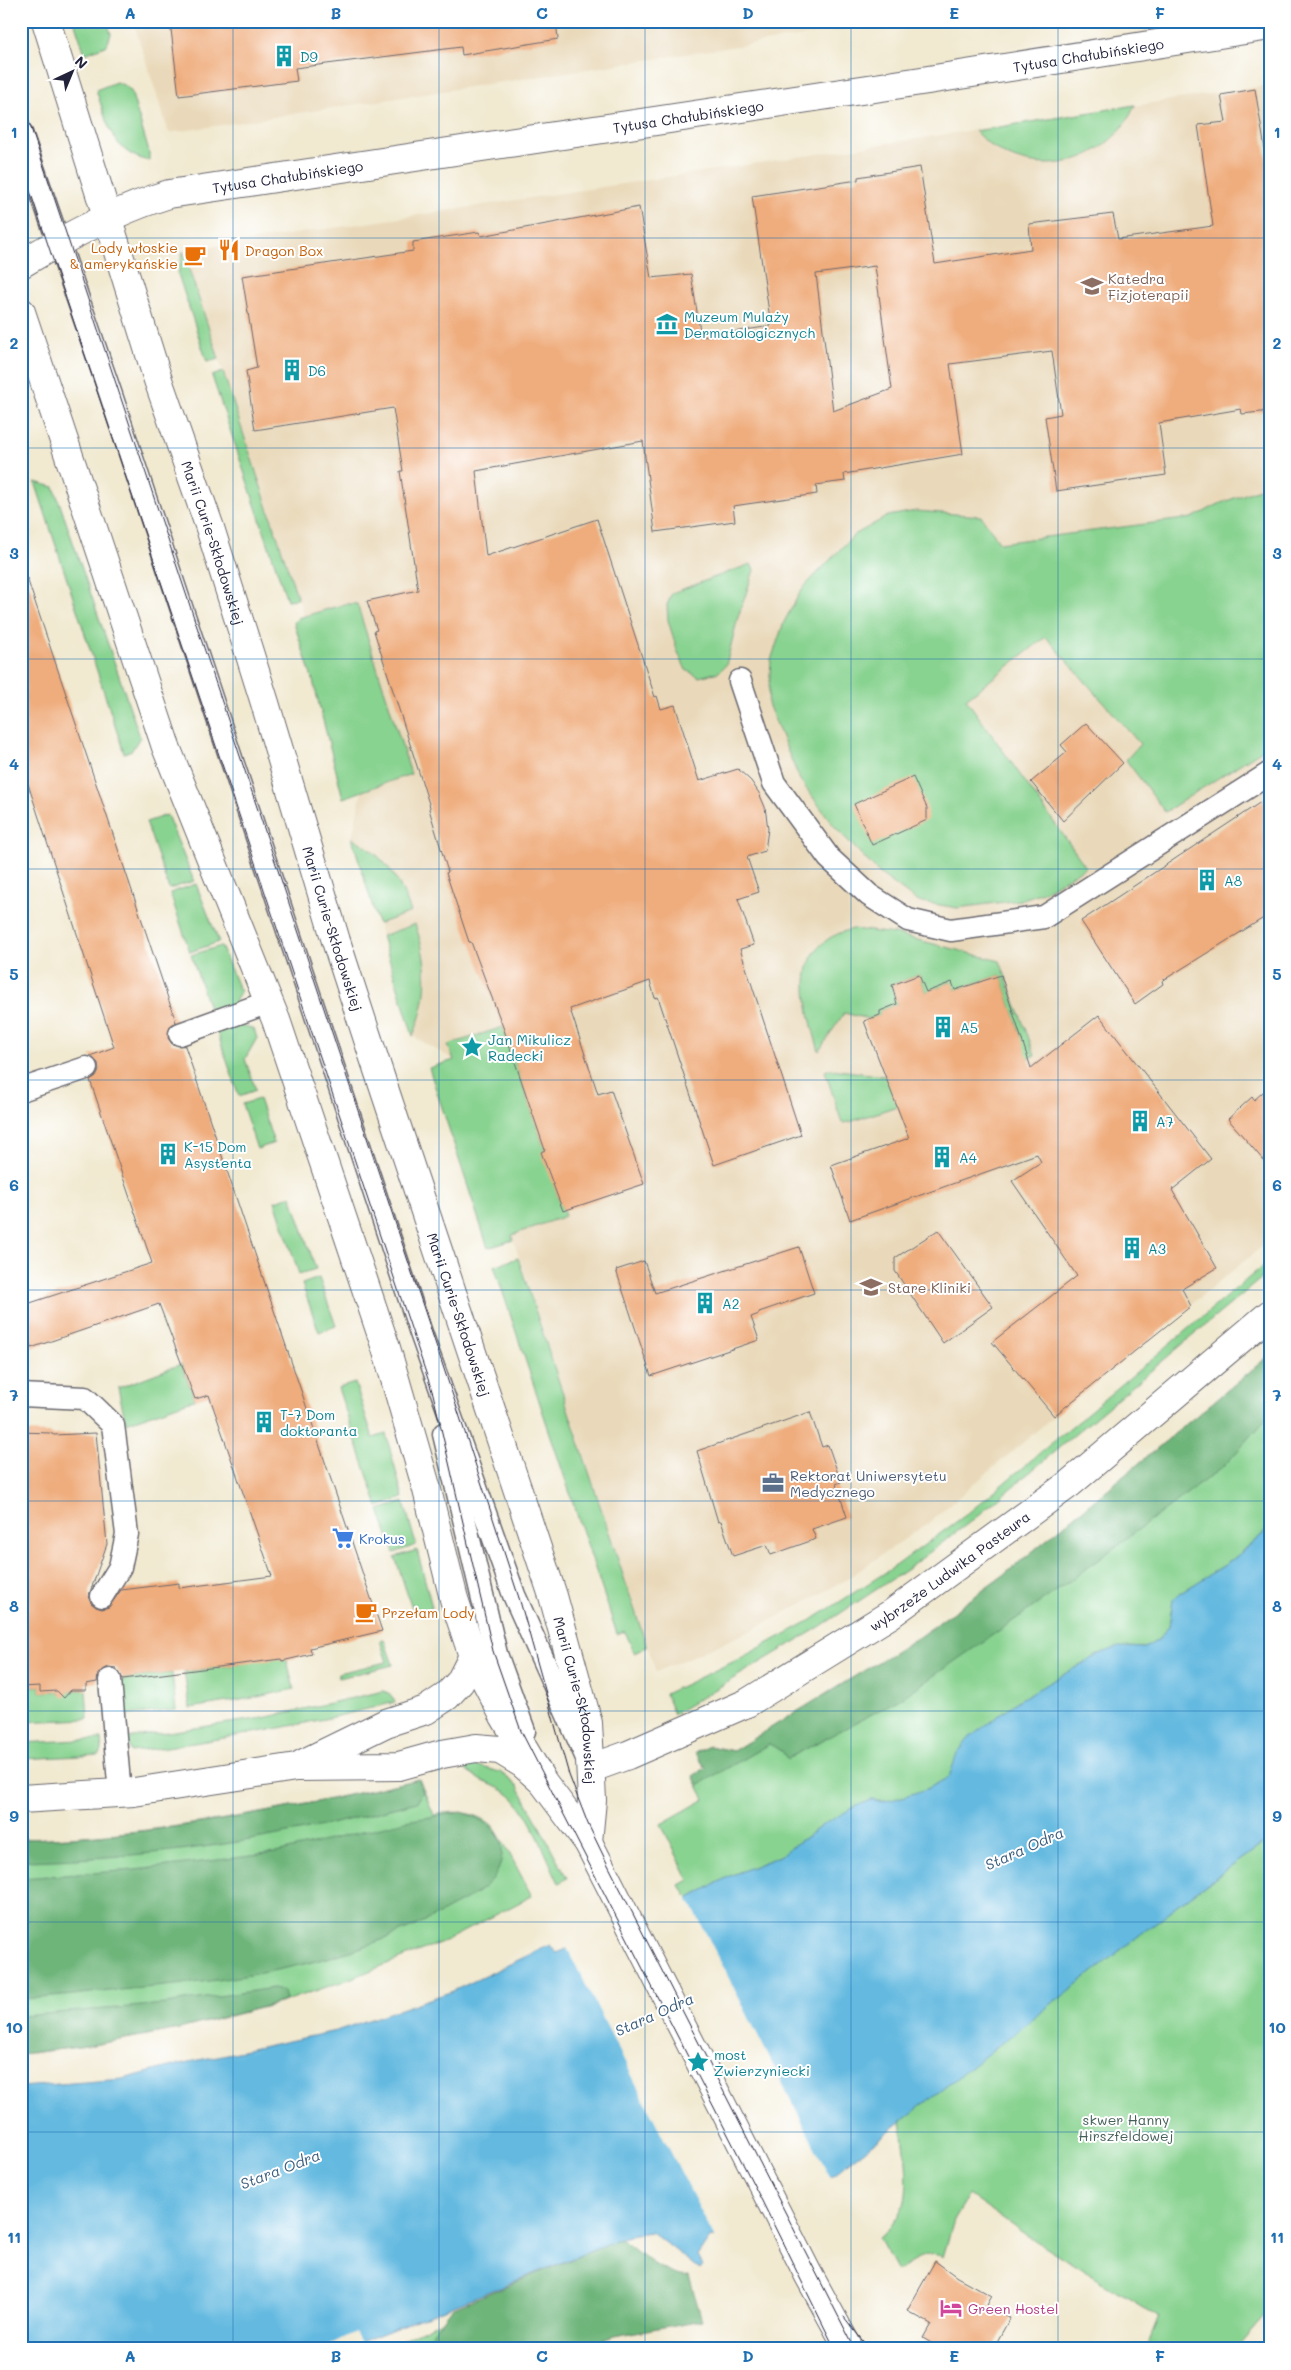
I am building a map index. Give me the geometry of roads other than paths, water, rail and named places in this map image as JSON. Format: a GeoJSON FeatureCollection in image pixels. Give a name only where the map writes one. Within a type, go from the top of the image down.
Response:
{"type":"FeatureCollection","features":[{"type":"Feature","properties":{"kind":"main road","name":"Marii Curie-Skłodowskiej"},"geometry":{"type":"LineString","coordinates":[[46,21],[158,380],[210,528],[368,1040],[553,1596],[588,1723],[592,1768],[592,1852]]}},
{"type":"Feature","properties":{"kind":"main road","name":"Tytusa Chałubińskiego"},"geometry":{"type":"LineString","coordinates":[[21,264],[58,242],[155,198],[193,190],[928,80],[1270,26]]}},
{"type":"Feature","properties":{"kind":"main road"},"geometry":{"type":"LineString","coordinates":[[21,312],[166,747],[269,1002],[386,1348],[426,1486],[454,1599],[473,1656],[504,1716],[543,1782],[592,1852],[783,2227],[849,2349]]}},
{"type":"Feature","properties":{"kind":"main road","name":"wybrzeże Ludwika Pasteura"},"geometry":{"type":"LineString","coordinates":[[592,1768],[628,1756],[747,1702],[891,1614],[1069,1484],[1270,1314]]}},
{"type":"Feature","properties":{"kind":"main road"},"geometry":{"type":"LineString","coordinates":[[296,1767],[386,1722],[426,1710],[447,1696],[460,1682],[473,1656]]}},
{"type":"Feature","properties":{"kind":"main road"},"geometry":{"type":"LineString","coordinates":[[21,1799],[120,1794],[296,1767],[399,1766],[476,1748],[500,1750],[522,1764],[543,1782]]}},
{"type":"Feature","properties":{"kind":"lane"},"geometry":{"type":"LineString","coordinates":[[21,132],[111,395],[421,1333],[514,1595],[592,1768]]}},
{"type":"Feature","properties":{"kind":"lane"},"geometry":{"type":"LineString","coordinates":[[740,681],[774,783],[829,858],[869,895],[908,920],[950,930],[1044,918],[1270,773]]}},
{"type":"Feature","properties":{"kind":"lane"},"geometry":{"type":"LineString","coordinates":[[180,1034],[269,1002]]}},
{"type":"Feature","properties":{"kind":"lane"},"geometry":{"type":"LineString","coordinates":[[21,1090],[86,1068]]}},
{"type":"Feature","properties":{"kind":"lane"},"geometry":{"type":"LineString","coordinates":[[421,1333],[496,1654],[543,1782]]}},
{"type":"Feature","properties":{"kind":"lane"},"geometry":{"type":"LineString","coordinates":[[21,1395],[85,1398],[113,1426],[126,1534],[120,1567],[102,1596]]}},
{"type":"Feature","properties":{"kind":"lane"},"geometry":{"type":"LineString","coordinates":[[110,1680],[120,1794]]}},
{"type":"Feature","properties":{"kind":"water","name":"Stara Odra"},"geometry":{"type":"Polygon","coordinates":[[[1270,1528],[1270,1839],[1187,1898],[834,2174],[708,2240],[698,2255],[703,2266],[700,2270],[652,2232],[634,2234],[343,2349],[21,2349],[21,2087],[123,2079],[180,2064],[336,2031],[453,1991],[550,1945],[557,1953],[688,1899],[730,1876],[780,1856],[824,1824],[856,1806],[872,1800],[880,1802],[895,1799],[927,1789],[949,1777],[957,1754],[969,1738],[1019,1700],[1099,1654],[1119,1647],[1145,1648],[1158,1640],[1169,1626],[1173,1600],[1179,1594],[1231,1561],[1270,1528]]]}},
{"type":"Feature","properties":{"kind":"tram line"},"geometry":{"type":"LineString","coordinates":[[21,98],[457,1408],[520,1601],[569,1775],[588,1824],[605,1859],[855,2349]]}},
{"type":"Feature","properties":{"kind":"tram line"},"geometry":{"type":"LineString","coordinates":[[21,164],[433,1394],[493,1651],[521,1731],[762,2201],[835,2349]]}},
{"type":"Feature","properties":{"kind":"tram line"},"geometry":{"type":"LineString","coordinates":[[844,2317],[869,2349]]}},
{"type":"Feature","properties":{"kind":"place","name":"D9"},"geometry":{"type":"Point","coordinates":[284,56]}},
{"type":"Feature","properties":{"kind":"place","name":"Dragon Box"},"geometry":{"type":"Point","coordinates":[229,250]}},
{"type":"Feature","properties":{"kind":"place","name":"Lody włoskie & amerykańskie"},"geometry":{"type":"Point","coordinates":[195,255]}},
{"type":"Feature","properties":{"kind":"place","name":"Katedra Fizjoterapii"},"geometry":{"type":"Point","coordinates":[1092,286]}},
{"type":"Feature","properties":{"kind":"place","name":"Muzeum Mulaży Dermatologicznych"},"geometry":{"type":"Point","coordinates":[667,324]}},
{"type":"Feature","properties":{"kind":"place","name":"D6"},"geometry":{"type":"Point","coordinates":[292,370]}},
{"type":"Feature","properties":{"kind":"place","name":"A8"},"geometry":{"type":"Point","coordinates":[1207,880]}},
{"type":"Feature","properties":{"kind":"place","name":"A5"},"geometry":{"type":"Point","coordinates":[943,1027]}},
{"type":"Feature","properties":{"kind":"place","name":"Jan Mikulicz Radecki"},"geometry":{"type":"Point","coordinates":[472,1047]}},
{"type":"Feature","properties":{"kind":"place","name":"A7"},"geometry":{"type":"Point","coordinates":[1140,1121]}},
{"type":"Feature","properties":{"kind":"place","name":"K-15 Dom Asystenta"},"geometry":{"type":"Point","coordinates":[168,1154]}},
{"type":"Feature","properties":{"kind":"place","name":"A4"},"geometry":{"type":"Point","coordinates":[942,1157]}},
{"type":"Feature","properties":{"kind":"place","name":"A3"},"geometry":{"type":"Point","coordinates":[1132,1248]}},
{"type":"Feature","properties":{"kind":"place","name":"Stare Kliniki"},"geometry":{"type":"Point","coordinates":[871,1287]}},
{"type":"Feature","properties":{"kind":"place","name":"A2"},"geometry":{"type":"Point","coordinates":[705,1303]}},
{"type":"Feature","properties":{"kind":"place","name":"T-7 Dom doktoranta"},"geometry":{"type":"Point","coordinates":[264,1422]}},
{"type":"Feature","properties":{"kind":"place","name":"Rektorat Uniwersytetu Medycznego"},"geometry":{"type":"Point","coordinates":[773,1483]}},
{"type":"Feature","properties":{"kind":"place","name":"Krokus"},"geometry":{"type":"Point","coordinates":[343,1538]}},
{"type":"Feature","properties":{"kind":"place","name":"Przełam Lody"},"geometry":{"type":"Point","coordinates":[366,1612]}},
{"type":"Feature","properties":{"kind":"place","name":"most Zwierzyniecki"},"geometry":{"type":"Point","coordinates":[698,2062]}},
{"type":"Feature","properties":{"kind":"place","name":"Green Hostel"},"geometry":{"type":"Point","coordinates":[951,2308]}},
{"type":"Feature","properties":{"kind":"park label","name":"skwer Hanny Hirszfeldowej"},"geometry":{"type":"Point","coordinates":[1126,2128]}}]}
